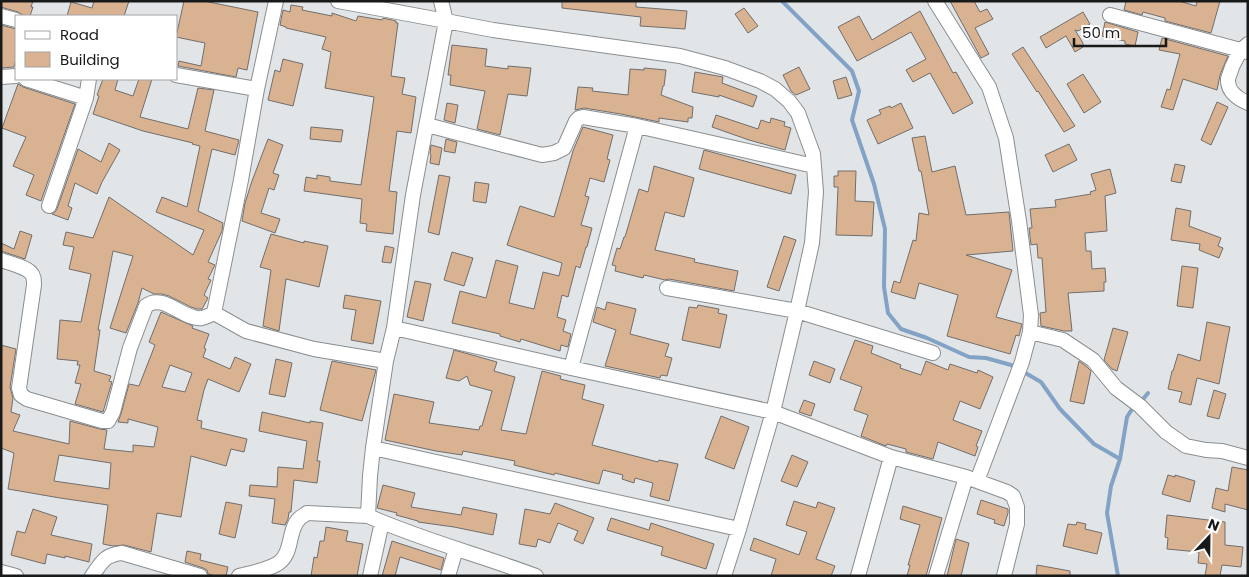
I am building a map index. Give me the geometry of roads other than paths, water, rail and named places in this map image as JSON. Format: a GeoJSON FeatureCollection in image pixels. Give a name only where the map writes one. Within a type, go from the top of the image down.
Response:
{"type":"FeatureCollection","features":[{"type":"Feature","properties":{"kind":"street"},"geometry":{"type":"LineString","coordinates":[[214,313],[241,180],[256,90],[276,1]]}},
{"type":"Feature","properties":{"kind":"street"},"geometry":{"type":"LineString","coordinates":[[338,1],[493,30],[680,56],[725,68],[760,81],[789,101],[798,113],[813,154],[816,192],[812,243],[773,412],[724,576]]}},
{"type":"Feature","properties":{"kind":"street"},"geometry":{"type":"LineString","coordinates":[[368,516],[373,448],[386,362],[394,328],[413,195],[446,21],[441,1]]}},
{"type":"Feature","properties":{"kind":"street"},"geometry":{"type":"LineString","coordinates":[[935,1],[989,87],[1006,138],[1031,315],[1030,332],[1019,370],[971,479],[936,576]]}},
{"type":"Feature","properties":{"kind":"street"},"geometry":{"type":"LineString","coordinates":[[1110,15],[1246,48],[1234,63],[1228,80],[1230,90],[1241,100],[1248,103]]}},
{"type":"Feature","properties":{"kind":"street"},"geometry":{"type":"LineString","coordinates":[[1,16],[15,20]]}},
{"type":"Feature","properties":{"kind":"street"},"geometry":{"type":"LineString","coordinates":[[178,75],[256,90]]}},
{"type":"Feature","properties":{"kind":"street"},"geometry":{"type":"LineString","coordinates":[[1,76],[15,76]]}},
{"type":"Feature","properties":{"kind":"street"},"geometry":{"type":"LineString","coordinates":[[29,80],[86,98]]}},
{"type":"Feature","properties":{"kind":"street"},"geometry":{"type":"LineString","coordinates":[[49,206],[86,98],[89,80]]}},
{"type":"Feature","properties":{"kind":"street"},"geometry":{"type":"LineString","coordinates":[[426,125],[542,155],[554,153],[564,148],[576,121],[583,117],[637,126],[814,166]]}},
{"type":"Feature","properties":{"kind":"street"},"geometry":{"type":"LineString","coordinates":[[571,368],[637,126]]}},
{"type":"Feature","properties":{"kind":"street"},"geometry":{"type":"LineString","coordinates":[[1,260],[26,269],[34,277],[19,388],[21,395],[27,399],[102,421],[108,421],[113,412],[130,348],[146,306],[155,301],[192,317],[202,318],[214,313]]}},
{"type":"Feature","properties":{"kind":"street"},"geometry":{"type":"LineString","coordinates":[[667,288],[797,311],[933,353]]}},
{"type":"Feature","properties":{"kind":"street"},"geometry":{"type":"LineString","coordinates":[[214,313],[246,331],[314,349],[386,362]]}},
{"type":"Feature","properties":{"kind":"street"},"geometry":{"type":"LineString","coordinates":[[394,328],[773,412],[891,457],[971,479],[1007,492],[1013,496],[1017,507],[1016,524],[1004,576]]}},
{"type":"Feature","properties":{"kind":"street"},"geometry":{"type":"LineString","coordinates":[[1030,332],[1063,340],[1093,360],[1116,388],[1137,403],[1166,432],[1186,446],[1222,451],[1248,458]]}},
{"type":"Feature","properties":{"kind":"street"},"geometry":{"type":"LineString","coordinates":[[373,448],[739,529]]}},
{"type":"Feature","properties":{"kind":"street"},"geometry":{"type":"LineString","coordinates":[[858,576],[891,457]]}},
{"type":"Feature","properties":{"kind":"street"},"geometry":{"type":"LineString","coordinates":[[239,576],[273,566],[281,561],[288,550],[296,523],[307,514],[368,516],[536,576]]}},
{"type":"Feature","properties":{"kind":"street"},"geometry":{"type":"LineString","coordinates":[[370,576],[382,522]]}},
{"type":"Feature","properties":{"kind":"street"},"geometry":{"type":"LineString","coordinates":[[448,576],[456,549]]}},
{"type":"Feature","properties":{"kind":"street"},"geometry":{"type":"LineString","coordinates":[[92,576],[105,558],[112,554],[122,553],[200,576]]}},
{"type":"Feature","properties":{"kind":"street"},"geometry":{"type":"LineString","coordinates":[[1,572],[16,576]]}},
{"type":"Feature","properties":{"kind":"waterway"},"geometry":{"type":"LineString","coordinates":[[782,1],[852,71],[859,91],[852,120],[874,184],[885,229],[884,287],[888,313],[901,329],[927,338],[969,357],[986,358],[1016,368]]}},
{"type":"Feature","properties":{"kind":"waterway"},"geometry":{"type":"LineString","coordinates":[[1022,371],[1041,382],[1060,409],[1094,444],[1120,459]]}},
{"type":"Feature","properties":{"kind":"waterway"},"geometry":{"type":"LineString","coordinates":[[1140,403],[1148,393]]}},
{"type":"Feature","properties":{"kind":"waterway"},"geometry":{"type":"LineString","coordinates":[[1118,576],[1107,513],[1111,486],[1120,459],[1127,417],[1134,406]]}}]}
